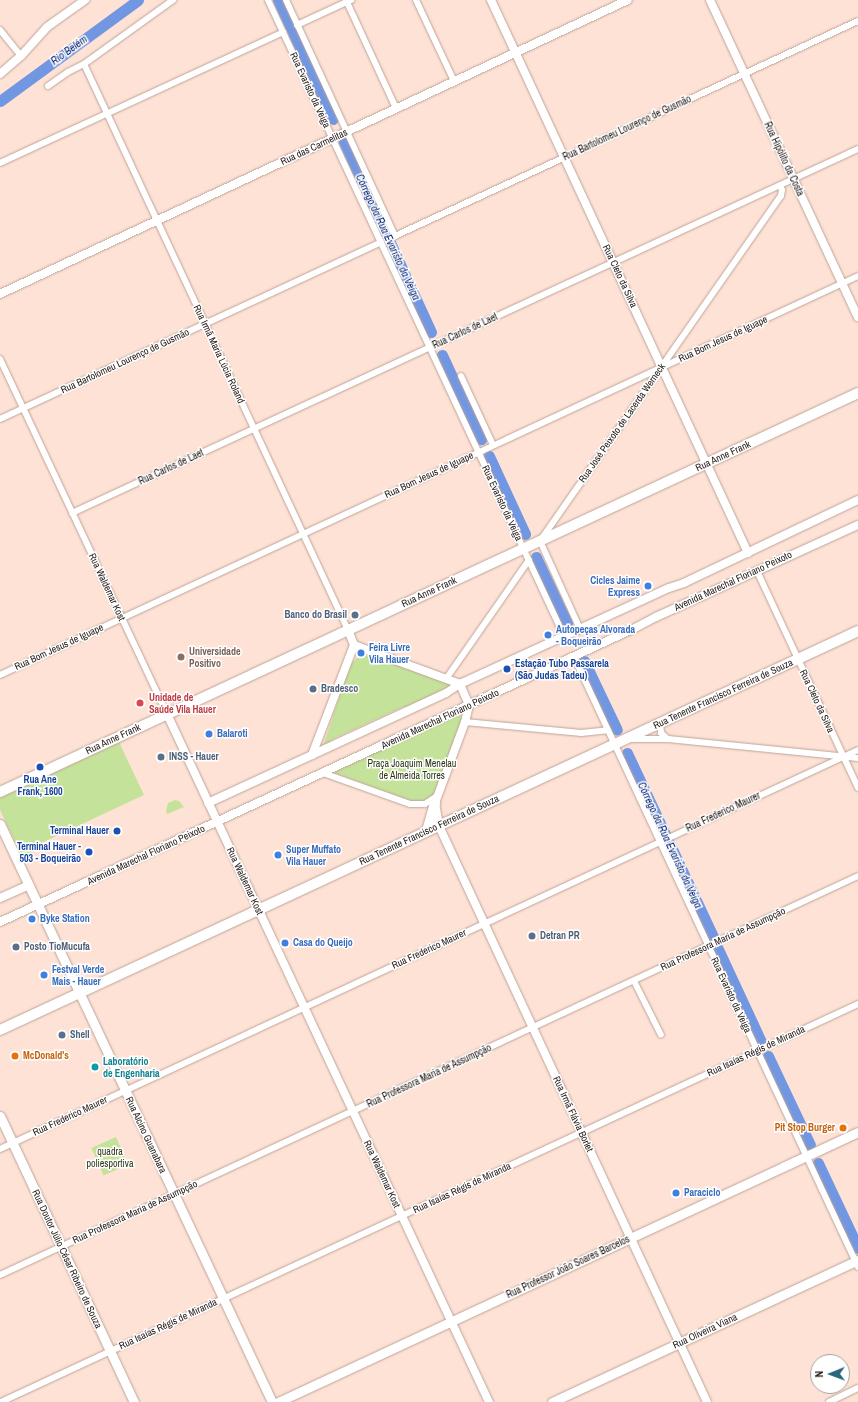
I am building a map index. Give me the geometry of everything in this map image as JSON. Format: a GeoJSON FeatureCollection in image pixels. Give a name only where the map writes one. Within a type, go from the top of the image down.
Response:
{"type":"FeatureCollection","features":[{"type":"Feature","properties":{"kind":"main road","name":"Rua Anne Frank"},"geometry":{"type":"LineString","coordinates":[[0,792],[858,393]]}},
{"type":"Feature","properties":{"kind":"main road","name":"Rua Tenente Francisco Ferreira de Souza"},"geometry":{"type":"LineString","coordinates":[[0,1030],[858,631]]}},
{"type":"Feature","properties":{"kind":"main road"},"geometry":{"type":"LineString","coordinates":[[427,831],[437,799]]}},
{"type":"Feature","properties":{"kind":"main road","name":"Rua Alcino Guanabara"},"geometry":{"type":"LineString","coordinates":[[0,824],[272,1402]]}},
{"type":"Feature","properties":{"kind":"main road","name":"Rua Doutor Júlio César Ribeiro de Souza"},"geometry":{"type":"LineString","coordinates":[[0,1116],[134,1402]]}},
{"type":"Feature","properties":{"kind":"main road","name":"Rua Professor João Soares Barcelos"},"geometry":{"type":"LineString","coordinates":[[278,1402],[858,1132]]}},
{"type":"Feature","properties":{"kind":"main road","name":"Rua Oliveira Viana"},"geometry":{"type":"LineString","coordinates":[[552,1402],[857,1263]]}},
{"type":"Feature","properties":{"kind":"street"},"geometry":{"type":"LineString","coordinates":[[0,74],[20,56],[47,27],[85,0]]}},
{"type":"Feature","properties":{"kind":"street"},"geometry":{"type":"LineString","coordinates":[[48,86],[68,72],[84,64],[173,0]]}},
{"type":"Feature","properties":{"kind":"street","name":"Rua Evaristo da Veiga"},"geometry":{"type":"LineString","coordinates":[[268,0],[564,636]]}},
{"type":"Feature","properties":{"kind":"street","name":"Rua Evaristo da Veiga"},"geometry":{"type":"LineString","coordinates":[[286,0],[395,236]]}},
{"type":"Feature","properties":{"kind":"street"},"geometry":{"type":"LineString","coordinates":[[416,0],[454,81]]}},
{"type":"Feature","properties":{"kind":"street","name":"Rua Cleto da Silva"},"geometry":{"type":"LineString","coordinates":[[491,0],[748,553]]}},
{"type":"Feature","properties":{"kind":"street","name":"Rua das Carmelitas"},"geometry":{"type":"LineString","coordinates":[[0,294],[628,0]]}},
{"type":"Feature","properties":{"kind":"street","name":"Rua Hipólito da Costa"},"geometry":{"type":"LineString","coordinates":[[710,0],[858,318]]}},
{"type":"Feature","properties":{"kind":"street"},"geometry":{"type":"LineString","coordinates":[[297,25],[348,1],[396,108]]}},
{"type":"Feature","properties":{"kind":"street","name":"Rua Bartolomeu Lourenço de Gusmão"},"geometry":{"type":"LineString","coordinates":[[395,236],[858,21]]}},
{"type":"Feature","properties":{"kind":"street"},"geometry":{"type":"LineString","coordinates":[[0,30],[20,56]]}},
{"type":"Feature","properties":{"kind":"street"},"geometry":{"type":"LineString","coordinates":[[0,163],[283,32]]}},
{"type":"Feature","properties":{"kind":"street","name":"Rua Irmã Maria Lúcia Roland"},"geometry":{"type":"LineString","coordinates":[[84,64],[354,645]]}},
{"type":"Feature","properties":{"kind":"street","name":"Rua Carlos de Laet"},"geometry":{"type":"LineString","coordinates":[[72,513],[858,149]]}},
{"type":"Feature","properties":{"kind":"street","name":"Rua José Peixoto de Lacerda Werneck"},"geometry":{"type":"LineString","coordinates":[[540,541],[781,196],[782,190],[780,185]]}},
{"type":"Feature","properties":{"kind":"street","name":"Rua Bartolomeu Lourenço de Gusmão"},"geometry":{"type":"LineString","coordinates":[[0,419],[381,242]]}},
{"type":"Feature","properties":{"kind":"street","name":"Rua Bom Jesus de Iguape"},"geometry":{"type":"LineString","coordinates":[[0,675],[858,276]]}},
{"type":"Feature","properties":{"kind":"street","name":"Rua Waldemar Kost"},"geometry":{"type":"LineString","coordinates":[[0,359],[490,1402]]}},
{"type":"Feature","properties":{"kind":"street"},"geometry":{"type":"LineString","coordinates":[[461,376],[493,445]]}},
{"type":"Feature","properties":{"kind":"street","name":"Avenida Marechal Floriano Peixoto"},"geometry":{"type":"LineString","coordinates":[[208,802],[446,693],[460,684],[564,636],[748,553],[858,500]]}},
{"type":"Feature","properties":{"kind":"street","name":"Avenida Marechal Floriano Peixoto"},"geometry":{"type":"LineString","coordinates":[[0,922],[574,657],[757,570],[858,525]]}},
{"type":"Feature","properties":{"kind":"street"},"geometry":{"type":"LineString","coordinates":[[540,541],[580,629]]}},
{"type":"Feature","properties":{"kind":"street"},"geometry":{"type":"LineString","coordinates":[[446,679],[528,560]]}},
{"type":"Feature","properties":{"kind":"street","name":"Rua Cleto da Silva"},"geometry":{"type":"LineString","coordinates":[[757,570],[858,788]]}},
{"type":"Feature","properties":{"kind":"street"},"geometry":{"type":"LineString","coordinates":[[312,755],[354,645],[460,684],[469,705],[465,722],[437,799],[425,804],[410,804],[323,773]]}},
{"type":"Feature","properties":{"kind":"street","name":"Rua Evaristo da Veiga"},"geometry":{"type":"LineString","coordinates":[[574,657],[614,744],[662,841],[708,946],[857,1263]]}},
{"type":"Feature","properties":{"kind":"street"},"geometry":{"type":"LineString","coordinates":[[465,722],[581,733],[608,730]]}},
{"type":"Feature","properties":{"kind":"street"},"geometry":{"type":"LineString","coordinates":[[660,723],[661,733],[668,739]]}},
{"type":"Feature","properties":{"kind":"street"},"geometry":{"type":"LineString","coordinates":[[627,739],[668,739],[858,758]]}},
{"type":"Feature","properties":{"kind":"street","name":"Rua Frederico Maurer"},"geometry":{"type":"LineString","coordinates":[[0,1149],[858,750]]}},
{"type":"Feature","properties":{"kind":"street","name":"Rua Irmã Flávia Borlet"},"geometry":{"type":"LineString","coordinates":[[437,799],[439,826],[707,1402]]}},
{"type":"Feature","properties":{"kind":"street","name":"Rua Professora Maria de Assumpção"},"geometry":{"type":"LineString","coordinates":[[0,1275],[858,876]]}},
{"type":"Feature","properties":{"kind":"street"},"geometry":{"type":"LineString","coordinates":[[0,898],[29,885]]}},
{"type":"Feature","properties":{"kind":"street"},"geometry":{"type":"LineString","coordinates":[[634,981],[661,1035]]}},
{"type":"Feature","properties":{"kind":"street","name":"Rua Isaías Régis de Miranda"},"geometry":{"type":"LineString","coordinates":[[1,1402],[858,1004]]}},
{"type":"Feature","properties":{"kind":"street"},"geometry":{"type":"LineString","coordinates":[[829,1402],[858,1388]]}},
{"type":"Feature","properties":{"kind":"green space"},"geometry":{"type":"Polygon","coordinates":[[[369,655],[449,684],[450,686],[407,707],[403,707],[331,740],[330,744],[323,746],[350,665],[357,658],[369,655]]]}},
{"type":"Feature","properties":{"kind":"green space","name":"Praça Joaquim Menelau de Almeida Torres"},"geometry":{"type":"Polygon","coordinates":[[[461,713],[462,721],[434,795],[426,801],[413,802],[335,773],[335,770],[461,713]]]}},
{"type":"Feature","properties":{"kind":"green space"},"geometry":{"type":"Polygon","coordinates":[[[119,742],[144,795],[37,845],[29,856],[21,854],[0,810],[0,798],[119,742]]]}},
{"type":"Feature","properties":{"kind":"green space"},"geometry":{"type":"Polygon","coordinates":[[[175,800],[179,801],[184,807],[167,814],[166,811],[168,803],[175,800]]]}},
{"type":"Feature","properties":{"kind":"green space","name":"quadra poliesportiva"},"geometry":{"type":"Polygon","coordinates":[[[116,1137],[128,1164],[104,1175],[91,1148],[116,1137]]]}},
{"type":"Feature","properties":{"kind":"waterway","name":"Rio Belém"},"geometry":{"type":"LineString","coordinates":[[0,101],[138,0]]}},
{"type":"Feature","properties":{"kind":"waterway","name":"Córrego da Rua Evaristo da Veiga"},"geometry":{"type":"LineString","coordinates":[[278,0],[333,119]]}},
{"type":"Feature","properties":{"kind":"waterway","name":"Córrego da Rua Evaristo da Veiga"},"geometry":{"type":"LineString","coordinates":[[344,142],[431,332]]}},
{"type":"Feature","properties":{"kind":"waterway","name":"Córrego da Rua Evaristo da Veiga"},"geometry":{"type":"LineString","coordinates":[[442,355],[481,439]]}},
{"type":"Feature","properties":{"kind":"waterway","name":"Córrego da Rua Evaristo da Veiga"},"geometry":{"type":"LineString","coordinates":[[489,456],[525,534]]}},
{"type":"Feature","properties":{"kind":"waterway","name":"Córrego da Rua Evaristo da Veiga"},"geometry":{"type":"LineString","coordinates":[[536,557],[567,623]]}},
{"type":"Feature","properties":{"kind":"waterway","name":"Córrego da Rua Evaristo da Veiga"},"geometry":{"type":"LineString","coordinates":[[584,661],[617,730]]}},
{"type":"Feature","properties":{"kind":"waterway","name":"Córrego da Rua Evaristo da Veiga"},"geometry":{"type":"LineString","coordinates":[[627,753],[713,937]]}},
{"type":"Feature","properties":{"kind":"waterway","name":"Córrego da Rua Evaristo da Veiga"},"geometry":{"type":"LineString","coordinates":[[718,949],[762,1044]]}},
{"type":"Feature","properties":{"kind":"waterway","name":"Córrego da Rua Evaristo da Veiga"},"geometry":{"type":"LineString","coordinates":[[768,1056],[810,1145]]}},
{"type":"Feature","properties":{"kind":"waterway","name":"Córrego da Rua Evaristo da Veiga"},"geometry":{"type":"LineString","coordinates":[[818,1163],[858,1248]]}},
{"type":"Feature","properties":{"kind":"place","name":"Cicles Jaime Express"},"geometry":{"type":"Point","coordinates":[648,586]}},
{"type":"Feature","properties":{"kind":"place","name":"Banco do Brasil"},"geometry":{"type":"Point","coordinates":[355,615]}},
{"type":"Feature","properties":{"kind":"place","name":"Autopeças Alvorada - Boqueirão"},"geometry":{"type":"Point","coordinates":[548,635]}},
{"type":"Feature","properties":{"kind":"place","name":"Feira Livre Vila Hauer"},"geometry":{"type":"Point","coordinates":[361,653]}},
{"type":"Feature","properties":{"kind":"place","name":"Universidade Positivo"},"geometry":{"type":"Point","coordinates":[181,657]}},
{"type":"Feature","properties":{"kind":"place","name":"Estação Tubo Passarela (São Judas Tadeu)"},"geometry":{"type":"Point","coordinates":[507,669]}},
{"type":"Feature","properties":{"kind":"place","name":"Bradesco"},"geometry":{"type":"Point","coordinates":[313,689]}},
{"type":"Feature","properties":{"kind":"place","name":"Unidade de Saúde Vila Hauer"},"geometry":{"type":"Point","coordinates":[140,703]}},
{"type":"Feature","properties":{"kind":"place","name":"Balaroti"},"geometry":{"type":"Point","coordinates":[209,734]}},
{"type":"Feature","properties":{"kind":"place","name":"INSS - Hauer"},"geometry":{"type":"Point","coordinates":[161,757]}},
{"type":"Feature","properties":{"kind":"place","name":"Rua Ane Frank, 1600"},"geometry":{"type":"Point","coordinates":[40,767]}},
{"type":"Feature","properties":{"kind":"place","name":"Terminal Hauer"},"geometry":{"type":"Point","coordinates":[117,831]}},
{"type":"Feature","properties":{"kind":"place","name":"Terminal Hauer - 503 - Boqueirão"},"geometry":{"type":"Point","coordinates":[89,852]}},
{"type":"Feature","properties":{"kind":"place","name":"Super Muffato Vila Hauer"},"geometry":{"type":"Point","coordinates":[278,855]}},
{"type":"Feature","properties":{"kind":"place","name":"Byke Station"},"geometry":{"type":"Point","coordinates":[32,919]}},
{"type":"Feature","properties":{"kind":"place","name":"Detran PR"},"geometry":{"type":"Point","coordinates":[532,936]}},
{"type":"Feature","properties":{"kind":"place","name":"Casa do Queijo"},"geometry":{"type":"Point","coordinates":[285,943]}},
{"type":"Feature","properties":{"kind":"place","name":"Posto TioMucufa"},"geometry":{"type":"Point","coordinates":[16,947]}},
{"type":"Feature","properties":{"kind":"place","name":"Festval Verde Mais - Hauer"},"geometry":{"type":"Point","coordinates":[44,975]}},
{"type":"Feature","properties":{"kind":"place","name":"Shell"},"geometry":{"type":"Point","coordinates":[62,1035]}},
{"type":"Feature","properties":{"kind":"place","name":"McDonald's"},"geometry":{"type":"Point","coordinates":[15,1056]}},
{"type":"Feature","properties":{"kind":"place","name":"Laboratório de Engenharia"},"geometry":{"type":"Point","coordinates":[95,1067]}},
{"type":"Feature","properties":{"kind":"place","name":"Pit Stop Burger"},"geometry":{"type":"Point","coordinates":[843,1128]}},
{"type":"Feature","properties":{"kind":"place","name":"Paraciclo"},"geometry":{"type":"Point","coordinates":[676,1193]}}]}
